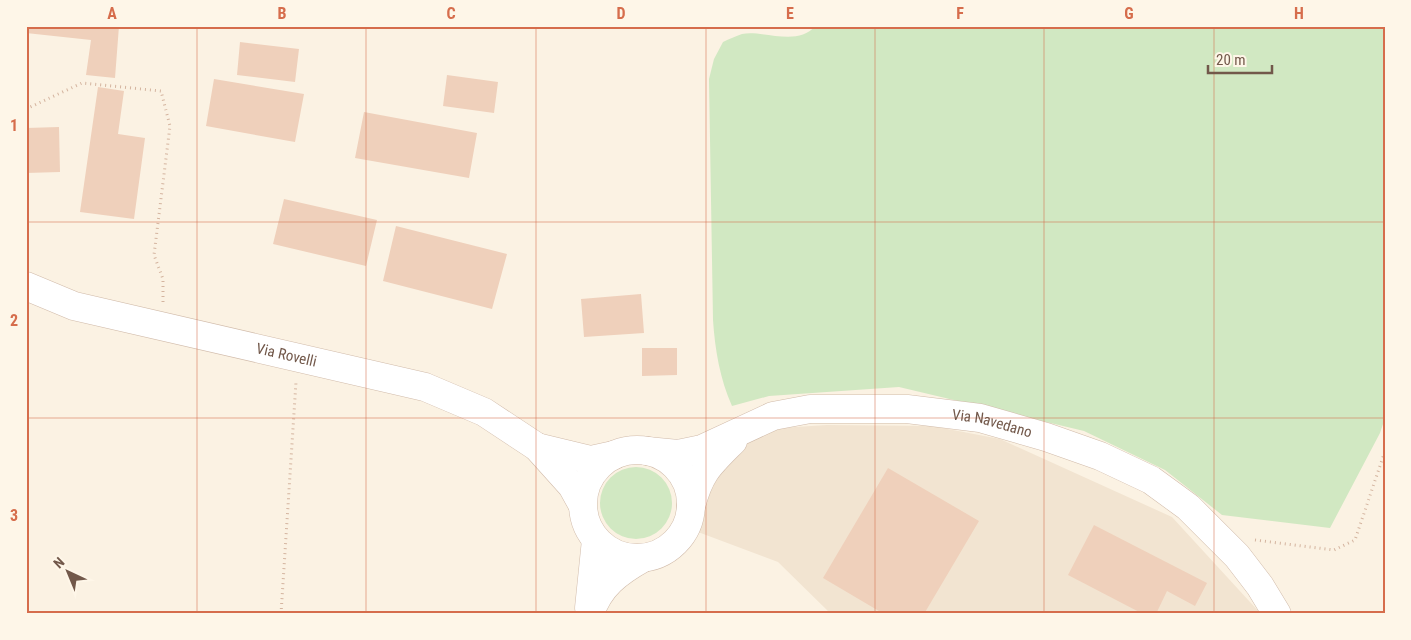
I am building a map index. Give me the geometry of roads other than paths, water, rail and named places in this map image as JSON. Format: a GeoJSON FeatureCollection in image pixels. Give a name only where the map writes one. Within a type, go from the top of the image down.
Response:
{"type":"FeatureCollection","features":[{"type":"Feature","properties":{"kind":"street","name":"Via Rovelli"},"geometry":{"type":"LineString","coordinates":[[26,286],[74,306],[425,387],[484,412],[537,447],[572,486],[582,504]]}},
{"type":"Feature","properties":{"kind":"street","name":"Via Navedano"},"geometry":{"type":"LineString","coordinates":[[647,451],[678,454],[702,449],[772,416],[810,409],[907,409],[980,418],[1046,437],[1100,456],[1151,480],[1188,507],[1217,536],[1260,586],[1277,614]]}},
{"type":"Feature","properties":{"kind":"street"},"geometry":{"type":"LineString","coordinates":[[691,506],[686,481],[679,470],[664,458],[647,451],[636,450],[614,455],[595,470],[584,491],[582,504],[586,523],[596,540],[612,553],[633,559],[656,556],[677,541],[684,531],[691,506],[697,483],[706,468],[747,428]]}},
{"type":"Feature","properties":{"kind":"street","name":"Via Rovelli"},"geometry":{"type":"LineString","coordinates":[[537,447],[591,460],[614,455]]}},
{"type":"Feature","properties":{"kind":"street"},"geometry":{"type":"LineString","coordinates":[[589,614],[596,540]]}},
{"type":"Feature","properties":{"kind":"street"},"geometry":{"type":"LineString","coordinates":[[589,614],[594,600],[602,588],[622,570],[643,558]]}}]}
